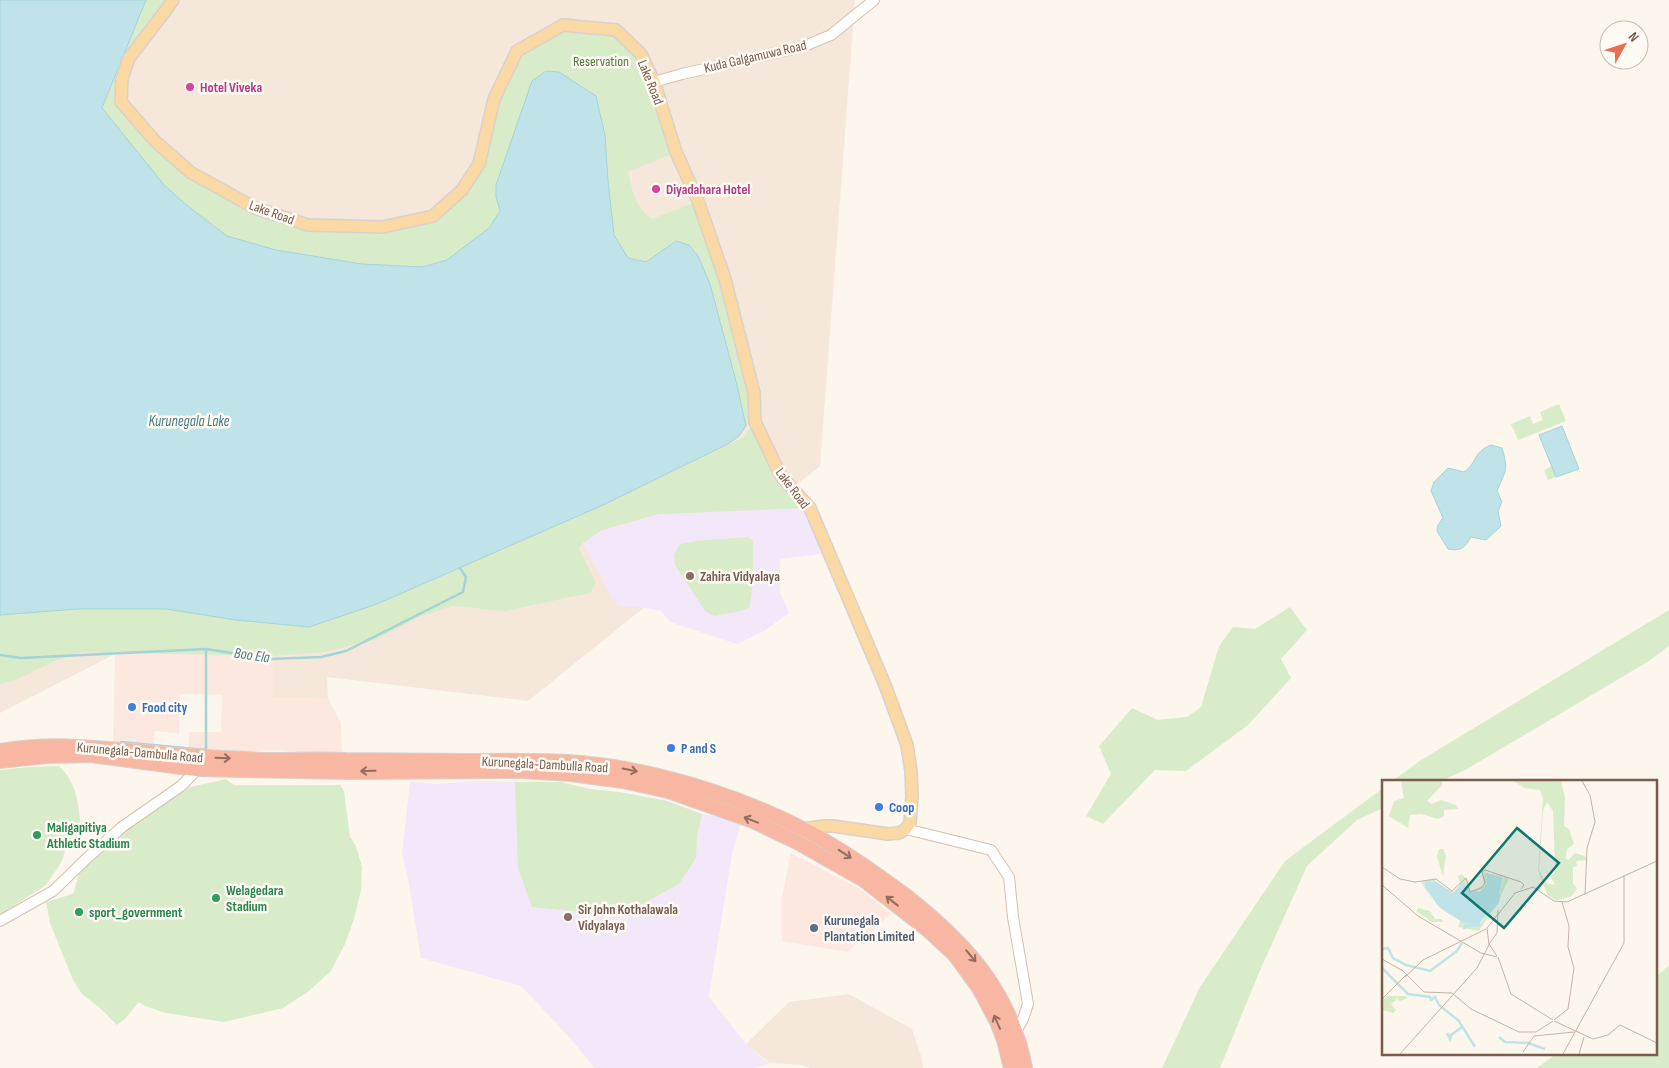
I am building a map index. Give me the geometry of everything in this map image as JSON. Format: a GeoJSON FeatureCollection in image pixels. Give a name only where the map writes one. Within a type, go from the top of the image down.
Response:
{"type":"FeatureCollection","features":[{"type":"Feature","properties":{"kind":"highway","name":"Kurunegala-Dambulla Road"},"geometry":{"type":"LineString","coordinates":[[0,751],[25,746],[73,746],[196,763]]}},
{"type":"Feature","properties":{"kind":"highway","name":"Kurunegala-Dambulla Road"},"geometry":{"type":"LineString","coordinates":[[0,761],[46,756],[91,755],[350,772],[522,771],[571,774],[623,781],[668,791],[753,821],[800,835],[870,885],[928,930],[955,955],[979,988],[997,1022],[1010,1036],[1024,1068]]}},
{"type":"Feature","properties":{"kind":"highway","name":"Kurunegala-Dambulla Road"},"geometry":{"type":"LineString","coordinates":[[1010,1036],[1011,1068]]}},
{"type":"Feature","properties":{"kind":"main road","name":"Lake Road"},"geometry":{"type":"LineString","coordinates":[[172,0],[164,14],[128,58],[122,80],[121,102],[155,142],[190,172],[255,208],[308,225],[383,227],[433,216],[462,190],[478,164],[494,99],[517,51],[563,25],[616,30],[641,54],[654,82],[676,152],[698,201],[725,279],[754,393],[755,422],[782,476],[810,508],[855,611],[902,728],[907,745],[911,784],[911,816],[910,823],[906,829]]}},
{"type":"Feature","properties":{"kind":"main road"},"geometry":{"type":"LineString","coordinates":[[800,835],[833,826],[888,834],[899,833],[906,829]]}},
{"type":"Feature","properties":{"kind":"street","name":"Kuda Galgamuwa Road"},"geometry":{"type":"LineString","coordinates":[[654,82],[802,47],[831,35],[874,0]]}},
{"type":"Feature","properties":{"kind":"street"},"geometry":{"type":"LineString","coordinates":[[0,921],[54,891],[107,839],[188,780],[196,763]]}},
{"type":"Feature","properties":{"kind":"street"},"geometry":{"type":"LineString","coordinates":[[906,829],[991,850],[1008,877],[1028,1004],[1023,1019],[1010,1036]]}},
{"type":"Feature","properties":{"kind":"shaded area"},"geometry":{"type":"Polygon","coordinates":[[[0,0],[855,0],[820,466],[528,701],[327,677],[328,699],[273,698],[273,671],[119,652],[0,713],[0,0]]]}},
{"type":"Feature","properties":{"kind":"shaded area","name":"Zahira Vidyalaya"},"geometry":{"type":"Polygon","coordinates":[[[810,508],[830,553],[780,559],[780,592],[789,613],[764,631],[737,644],[670,622],[661,611],[642,607],[621,607],[613,600],[583,543],[602,530],[659,514],[810,508]]]}},
{"type":"Feature","properties":{"kind":"shaded area"},"geometry":{"type":"Polygon","coordinates":[[[115,652],[274,656],[273,698],[328,699],[341,723],[342,751],[316,753],[272,750],[232,752],[189,751],[189,732],[221,732],[222,695],[180,694],[179,733],[155,731],[153,750],[127,748],[113,742],[115,652]]]}},
{"type":"Feature","properties":{"kind":"shaded area","name":"Sir John Kothalawala Vidyalaya"},"geometry":{"type":"Polygon","coordinates":[[[472,781],[560,782],[590,789],[619,792],[667,801],[702,814],[741,823],[732,854],[709,997],[746,1044],[770,1064],[754,1068],[594,1068],[571,1039],[521,986],[421,958],[402,853],[410,782],[438,784],[472,781]]]}},
{"type":"Feature","properties":{"kind":"shaded area"},"geometry":{"type":"Polygon","coordinates":[[[791,853],[860,889],[891,914],[847,952],[782,941],[782,897],[791,853]]]}},
{"type":"Feature","properties":{"kind":"shaded area"},"geometry":{"type":"Polygon","coordinates":[[[849,994],[912,1029],[923,1068],[810,1068],[802,1065],[770,1063],[746,1044],[789,1002],[849,994]]]}},
{"type":"Feature","properties":{"kind":"green space","name":"Reservation"},"geometry":{"type":"Polygon","coordinates":[[[146,0],[173,0],[129,58],[121,102],[190,172],[255,208],[308,225],[383,227],[433,216],[479,164],[494,99],[517,51],[563,25],[616,30],[641,54],[676,152],[628,172],[638,204],[652,219],[698,201],[725,279],[755,422],[769,453],[810,508],[659,514],[602,530],[583,543],[579,549],[596,583],[590,593],[505,611],[453,606],[421,616],[377,639],[325,652],[273,656],[83,652],[56,660],[18,679],[0,684],[0,615],[77,609],[166,609],[236,620],[309,627],[377,604],[603,505],[744,437],[754,423],[746,426],[710,284],[676,242],[646,262],[628,258],[614,235],[605,135],[509,149],[498,180],[497,194],[500,211],[489,228],[447,260],[422,267],[362,264],[276,250],[227,236],[165,186],[102,108],[146,0]]]}},
{"type":"Feature","properties":{"kind":"green space"},"geometry":{"type":"Polygon","coordinates":[[[1559,404],[1566,421],[1518,440],[1511,424],[1530,416],[1533,424],[1543,420],[1540,412],[1559,404]]]}},
{"type":"Feature","properties":{"kind":"green space"},"geometry":{"type":"Polygon","coordinates":[[[1552,466],[1556,477],[1548,480],[1544,470],[1552,466]]]}},
{"type":"Feature","properties":{"kind":"green space"},"geometry":{"type":"Polygon","coordinates":[[[748,537],[753,541],[753,580],[750,607],[714,616],[705,611],[675,565],[674,555],[680,544],[748,537]]]}},
{"type":"Feature","properties":{"kind":"green space"},"geometry":{"type":"Polygon","coordinates":[[[1290,607],[1307,630],[1281,659],[1291,678],[1248,725],[1186,771],[1155,770],[1103,824],[1086,816],[1111,774],[1099,746],[1132,708],[1158,720],[1187,717],[1201,707],[1219,646],[1233,627],[1255,629],[1290,607]]]}},
{"type":"Feature","properties":{"kind":"green space"},"geometry":{"type":"Polygon","coordinates":[[[1669,610],[1669,646],[1649,661],[1467,769],[1443,780],[1394,780],[1418,762],[1669,610]]]}},
{"type":"Feature","properties":{"kind":"green space","name":"Maligapitiya Athletic Stadium"},"geometry":{"type":"Polygon","coordinates":[[[59,766],[70,779],[76,794],[81,826],[67,845],[61,863],[46,885],[0,915],[0,770],[59,766]]]}},
{"type":"Feature","properties":{"kind":"green space","name":"Welagedara Stadium"},"geometry":{"type":"Polygon","coordinates":[[[226,779],[234,785],[340,785],[344,791],[350,837],[356,846],[362,867],[361,890],[354,919],[345,944],[331,971],[309,991],[283,1008],[224,1022],[166,1013],[139,1002],[125,1019],[117,1025],[82,994],[73,980],[50,923],[46,902],[73,894],[79,874],[107,844],[143,814],[186,788],[226,779]]]}},
{"type":"Feature","properties":{"kind":"green space"},"geometry":{"type":"Polygon","coordinates":[[[515,782],[560,782],[590,789],[619,792],[667,801],[702,814],[697,835],[696,858],[679,884],[620,916],[532,907],[518,868],[515,782]]]}},
{"type":"Feature","properties":{"kind":"green space"},"geometry":{"type":"Polygon","coordinates":[[[1382,789],[1382,808],[1357,820],[1307,866],[1258,975],[1220,1068],[1162,1068],[1200,987],[1285,861],[1382,789]]]}},
{"type":"Feature","properties":{"kind":"green space"},"geometry":{"type":"Polygon","coordinates":[[[1669,966],[1669,1068],[1537,1068],[1553,1056],[1656,1056],[1656,976],[1669,966]]]}},
{"type":"Feature","properties":{"kind":"water","name":"Kurunegala Lake"},"geometry":{"type":"Polygon","coordinates":[[[0,0],[146,0],[102,108],[165,186],[227,236],[276,250],[362,264],[422,267],[447,260],[489,228],[500,211],[496,197],[496,185],[532,81],[546,71],[559,72],[596,96],[605,135],[614,235],[628,258],[646,262],[676,241],[689,245],[698,256],[710,284],[746,426],[739,436],[728,444],[603,505],[377,604],[309,627],[236,620],[166,609],[77,609],[0,615],[0,0]]]}},
{"type":"Feature","properties":{"kind":"water"},"geometry":{"type":"Polygon","coordinates":[[[1562,426],[1579,469],[1556,477],[1539,435],[1562,426]]]}},
{"type":"Feature","properties":{"kind":"water"},"geometry":{"type":"Polygon","coordinates":[[[1491,445],[1502,448],[1506,466],[1497,491],[1502,502],[1498,511],[1501,526],[1486,540],[1471,537],[1462,548],[1456,550],[1448,549],[1437,531],[1438,525],[1443,518],[1431,491],[1434,482],[1448,468],[1464,472],[1481,451],[1491,445]]]}},
{"type":"Feature","properties":{"kind":"waterway","name":"Boo Ela"},"geometry":{"type":"LineString","coordinates":[[0,655],[21,658],[206,649],[271,659],[321,657],[346,651],[463,592],[466,577],[460,568]]}},
{"type":"Feature","properties":{"kind":"waterway"},"geometry":{"type":"LineString","coordinates":[[121,742],[206,750],[206,649]]}},
{"type":"Feature","properties":{"kind":"place","name":"Hotel Viveka"},"geometry":{"type":"Point","coordinates":[190,87]}},
{"type":"Feature","properties":{"kind":"place","name":"Diyadahara Hotel"},"geometry":{"type":"Point","coordinates":[656,189]}},
{"type":"Feature","properties":{"kind":"place","name":"Zahira Vidyalaya"},"geometry":{"type":"Point","coordinates":[690,576]}},
{"type":"Feature","properties":{"kind":"place","name":"Food city"},"geometry":{"type":"Point","coordinates":[132,707]}},
{"type":"Feature","properties":{"kind":"place","name":"P and S"},"geometry":{"type":"Point","coordinates":[671,748]}},
{"type":"Feature","properties":{"kind":"place","name":"Coop"},"geometry":{"type":"Point","coordinates":[879,807]}},
{"type":"Feature","properties":{"kind":"place","name":"Maligapitiya Athletic Stadium"},"geometry":{"type":"Point","coordinates":[37,835]}},
{"type":"Feature","properties":{"kind":"place","name":"Welagedara Stadium"},"geometry":{"type":"Point","coordinates":[216,898]}},
{"type":"Feature","properties":{"kind":"place","name":"sport_government"},"geometry":{"type":"Point","coordinates":[79,912]}},
{"type":"Feature","properties":{"kind":"place","name":"Sir John Kothalawala Vidyalaya"},"geometry":{"type":"Point","coordinates":[568,917]}},
{"type":"Feature","properties":{"kind":"place","name":"Kurunegala Plantation Limited"},"geometry":{"type":"Point","coordinates":[814,928]}}]}
